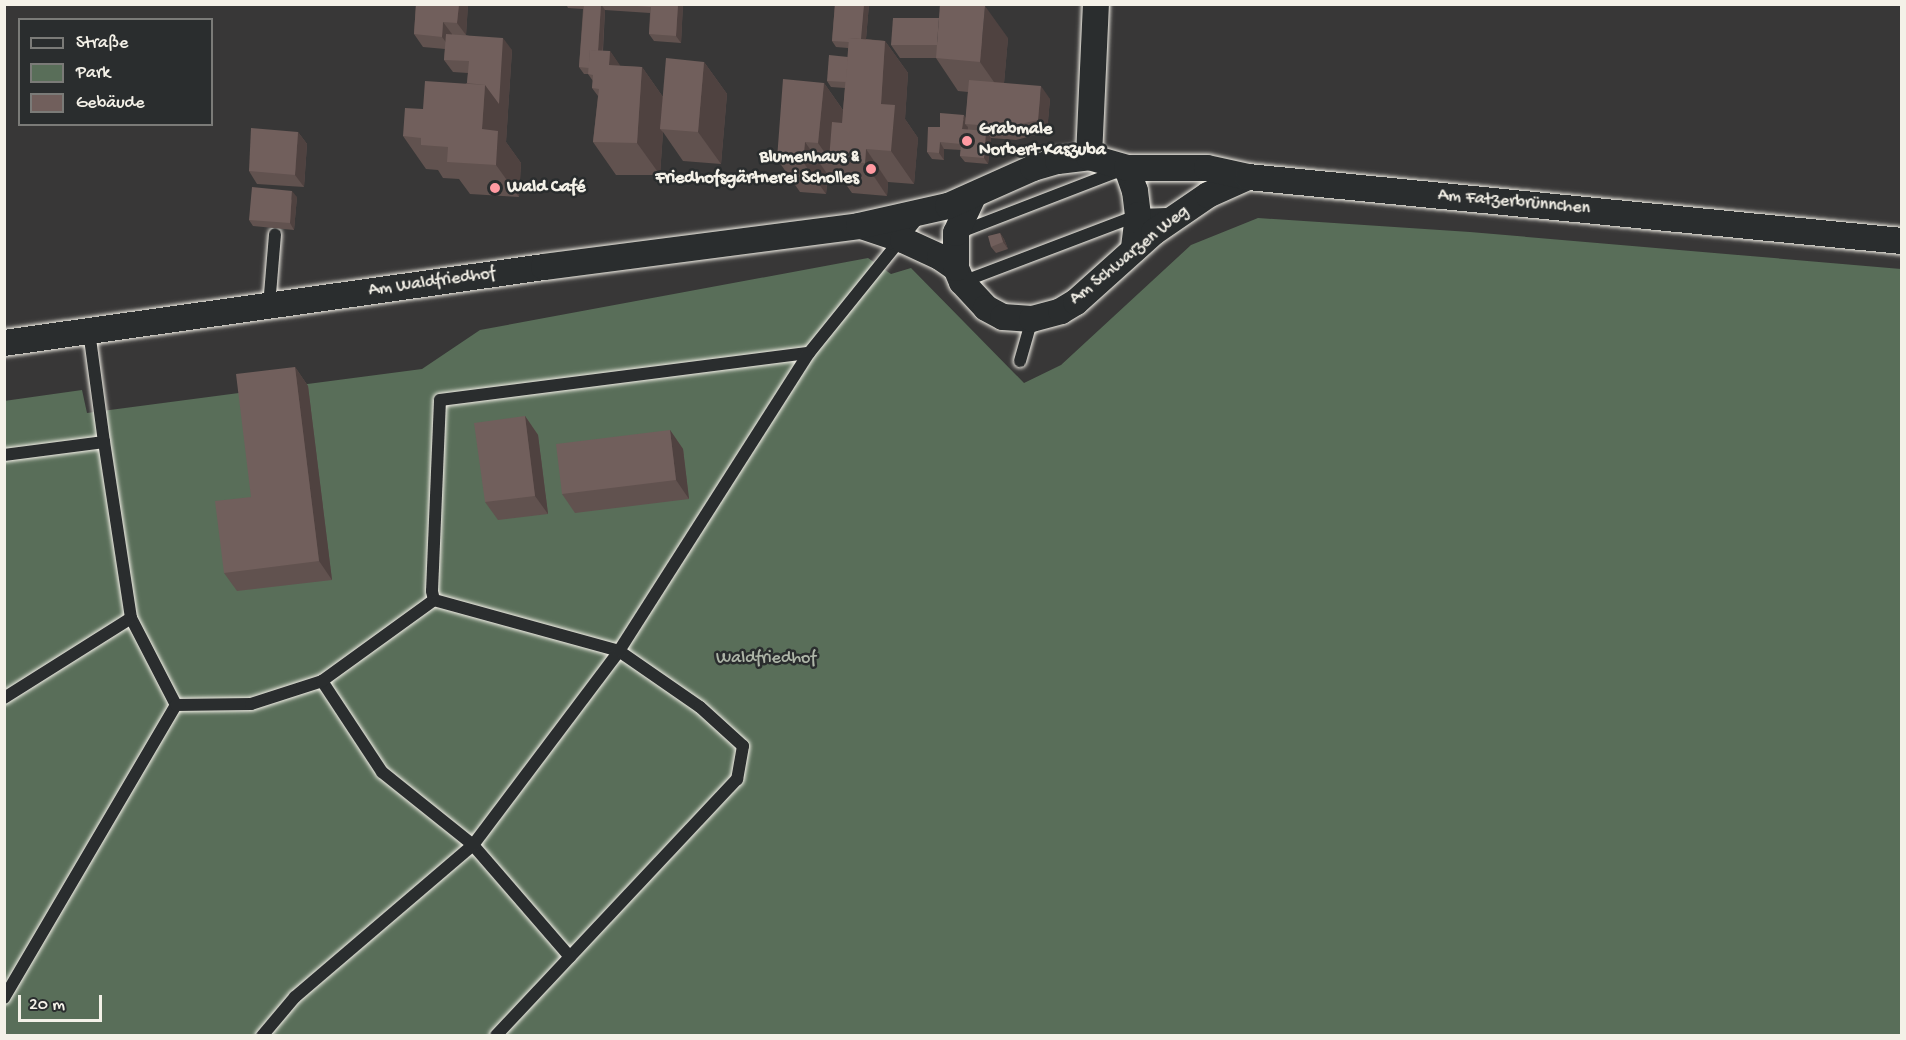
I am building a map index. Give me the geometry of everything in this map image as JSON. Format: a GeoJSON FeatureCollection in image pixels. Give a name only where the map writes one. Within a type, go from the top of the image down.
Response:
{"type":"FeatureCollection","features":[{"type":"Feature","properties":{"kind":"street"},"geometry":{"type":"LineString","coordinates":[[1089,157],[1096,4]]}},
{"type":"Feature","properties":{"kind":"street"},"geometry":{"type":"LineString","coordinates":[[859,226],[922,213],[973,197],[1033,168],[1058,160],[1089,157],[1128,168],[1135,191],[1138,215],[1134,250]]}},
{"type":"Feature","properties":{"kind":"street","name":"Am Fatzerbrünnchen"},"geometry":{"type":"LineString","coordinates":[[1128,168],[1207,168],[1248,177],[1902,241]]}},
{"type":"Feature","properties":{"kind":"street","name":"Am Schwarzen Weg"},"geometry":{"type":"LineString","coordinates":[[859,226],[903,240],[958,275],[986,308],[1002,317],[1032,319],[1052,314],[1076,302],[1134,250],[1181,213],[1209,195],[1248,177]]}},
{"type":"Feature","properties":{"kind":"street"},"geometry":{"type":"LineString","coordinates":[[958,275],[956,233],[973,197]]}},
{"type":"Feature","properties":{"kind":"street","name":"Am Waldfriedhof"},"geometry":{"type":"LineString","coordinates":[[4,343],[859,226]]}},
{"type":"Feature","properties":{"kind":"lane"},"geometry":{"type":"LineString","coordinates":[[956,233],[1128,168]]}},
{"type":"Feature","properties":{"kind":"lane"},"geometry":{"type":"LineString","coordinates":[[261,1035],[295,997],[473,845],[619,651],[809,353],[903,240],[922,213]]}},
{"type":"Feature","properties":{"kind":"lane"},"geometry":{"type":"LineString","coordinates":[[958,275],[1138,215],[1181,213]]}},
{"type":"Feature","properties":{"kind":"lane"},"geometry":{"type":"LineString","coordinates":[[269,306],[275,234]]}},
{"type":"Feature","properties":{"kind":"lane"},"geometry":{"type":"LineString","coordinates":[[1020,361],[1032,319]]}},
{"type":"Feature","properties":{"kind":"lane"},"geometry":{"type":"LineString","coordinates":[[89,331],[131,618],[176,705]]}},
{"type":"Feature","properties":{"kind":"lane"},"geometry":{"type":"LineString","coordinates":[[434,600],[432,591],[440,400],[809,353]]}},
{"type":"Feature","properties":{"kind":"lane"},"geometry":{"type":"LineString","coordinates":[[4,455],[104,442]]}},
{"type":"Feature","properties":{"kind":"lane"},"geometry":{"type":"LineString","coordinates":[[434,600],[619,651],[700,707],[743,746],[737,779],[496,1035]]}},
{"type":"Feature","properties":{"kind":"lane"},"geometry":{"type":"LineString","coordinates":[[176,705],[251,704],[322,681],[434,600]]}},
{"type":"Feature","properties":{"kind":"lane"},"geometry":{"type":"LineString","coordinates":[[4,698],[131,618]]}},
{"type":"Feature","properties":{"kind":"lane"},"geometry":{"type":"LineString","coordinates":[[322,681],[382,772],[473,845],[570,957]]}},
{"type":"Feature","properties":{"kind":"lane"},"geometry":{"type":"LineString","coordinates":[[4,998],[176,705]]}},
{"type":"Feature","properties":{"kind":"green space","name":"Waldfriedhof"},"geometry":{"type":"Polygon","coordinates":[[[1258,218],[1470,232],[1901,269],[1901,1035],[5,1035],[4,401],[82,390],[87,413],[422,369],[480,330],[868,258],[891,274],[911,268],[1024,383],[1061,365],[1191,245],[1258,218]]]}},
{"type":"Feature","properties":{"kind":"building"},"geometry":{"type":"Polygon","coordinates":[[[416,4],[459,4],[457,23],[443,22],[442,37],[414,34],[416,4]]]}},
{"type":"Feature","properties":{"kind":"building"},"geometry":{"type":"Polygon","coordinates":[[[584,4],[601,4],[598,51],[590,50],[589,68],[579,67],[584,4]]]}},
{"type":"Feature","properties":{"kind":"building"},"geometry":{"type":"Polygon","coordinates":[[[608,4],[678,4],[676,36],[649,34],[651,7],[608,4]]]}},
{"type":"Feature","properties":{"kind":"building"},"geometry":{"type":"Polygon","coordinates":[[[835,4],[864,4],[861,39],[849,38],[849,42],[832,41],[835,4]]]}},
{"type":"Feature","properties":{"kind":"building"},"geometry":{"type":"Polygon","coordinates":[[[940,4],[985,6],[980,62],[936,58],[940,4]]]}},
{"type":"Feature","properties":{"kind":"building"},"geometry":{"type":"Polygon","coordinates":[[[893,18],[939,18],[937,45],[891,45],[893,18]]]}},
{"type":"Feature","properties":{"kind":"building"},"geometry":{"type":"Polygon","coordinates":[[[446,34],[503,38],[499,104],[485,85],[467,83],[469,61],[444,60],[446,34]]]}},
{"type":"Feature","properties":{"kind":"building"},"geometry":{"type":"Polygon","coordinates":[[[849,38],[885,41],[881,104],[895,105],[891,151],[866,149],[865,163],[829,160],[832,122],[842,123],[849,38]]]}},
{"type":"Feature","properties":{"kind":"building"},"geometry":{"type":"Polygon","coordinates":[[[590,50],[610,51],[609,65],[642,67],[637,143],[593,142],[599,89],[592,88],[593,75],[588,74],[590,50]]]}},
{"type":"Feature","properties":{"kind":"building"},"geometry":{"type":"Polygon","coordinates":[[[829,55],[848,57],[846,82],[827,81],[829,55]]]}},
{"type":"Feature","properties":{"kind":"building"},"geometry":{"type":"Polygon","coordinates":[[[666,58],[704,62],[698,132],[660,129],[666,58]]]}},
{"type":"Feature","properties":{"kind":"building"},"geometry":{"type":"Polygon","coordinates":[[[783,79],[824,83],[818,143],[805,142],[803,162],[777,159],[783,79]]]}},
{"type":"Feature","properties":{"kind":"building"},"geometry":{"type":"Polygon","coordinates":[[[969,80],[1041,86],[1038,120],[1007,127],[965,124],[969,80]]]}},
{"type":"Feature","properties":{"kind":"building"},"geometry":{"type":"Polygon","coordinates":[[[425,81],[485,85],[482,129],[498,131],[496,165],[447,162],[448,147],[421,145],[421,138],[403,136],[405,108],[423,109],[425,81]]]}},
{"type":"Feature","properties":{"kind":"building"},"geometry":{"type":"Polygon","coordinates":[[[940,113],[964,115],[962,129],[986,131],[984,158],[960,156],[961,144],[940,142],[939,153],[927,152],[928,127],[940,127],[940,113]]]}},
{"type":"Feature","properties":{"kind":"building"},"geometry":{"type":"Polygon","coordinates":[[[251,128],[298,132],[295,175],[249,171],[251,128]]]}},
{"type":"Feature","properties":{"kind":"building"},"geometry":{"type":"Polygon","coordinates":[[[252,187],[292,191],[290,223],[249,220],[252,187]]]}},
{"type":"Feature","properties":{"kind":"building"},"geometry":{"type":"Polygon","coordinates":[[[1000,233],[1003,242],[991,247],[988,236],[1000,233]]]}},
{"type":"Feature","properties":{"kind":"building"},"geometry":{"type":"Polygon","coordinates":[[[295,367],[319,561],[224,573],[215,501],[251,497],[236,374],[295,367]]]}},
{"type":"Feature","properties":{"kind":"building"},"geometry":{"type":"Polygon","coordinates":[[[525,416],[535,496],[485,502],[474,423],[525,416]]]}},
{"type":"Feature","properties":{"kind":"building"},"geometry":{"type":"Polygon","coordinates":[[[670,430],[676,480],[562,494],[556,444],[670,430]]]}},
{"type":"Feature","properties":{"kind":"place","name":"Grabmale Norbert Kaszuba"},"geometry":{"type":"Point","coordinates":[967,141]}},
{"type":"Feature","properties":{"kind":"place","name":"Blumenhaus & Friedhofsgärtnerei Scholles"},"geometry":{"type":"Point","coordinates":[871,169]}},
{"type":"Feature","properties":{"kind":"place","name":"Wald Café"},"geometry":{"type":"Point","coordinates":[495,188]}}]}
